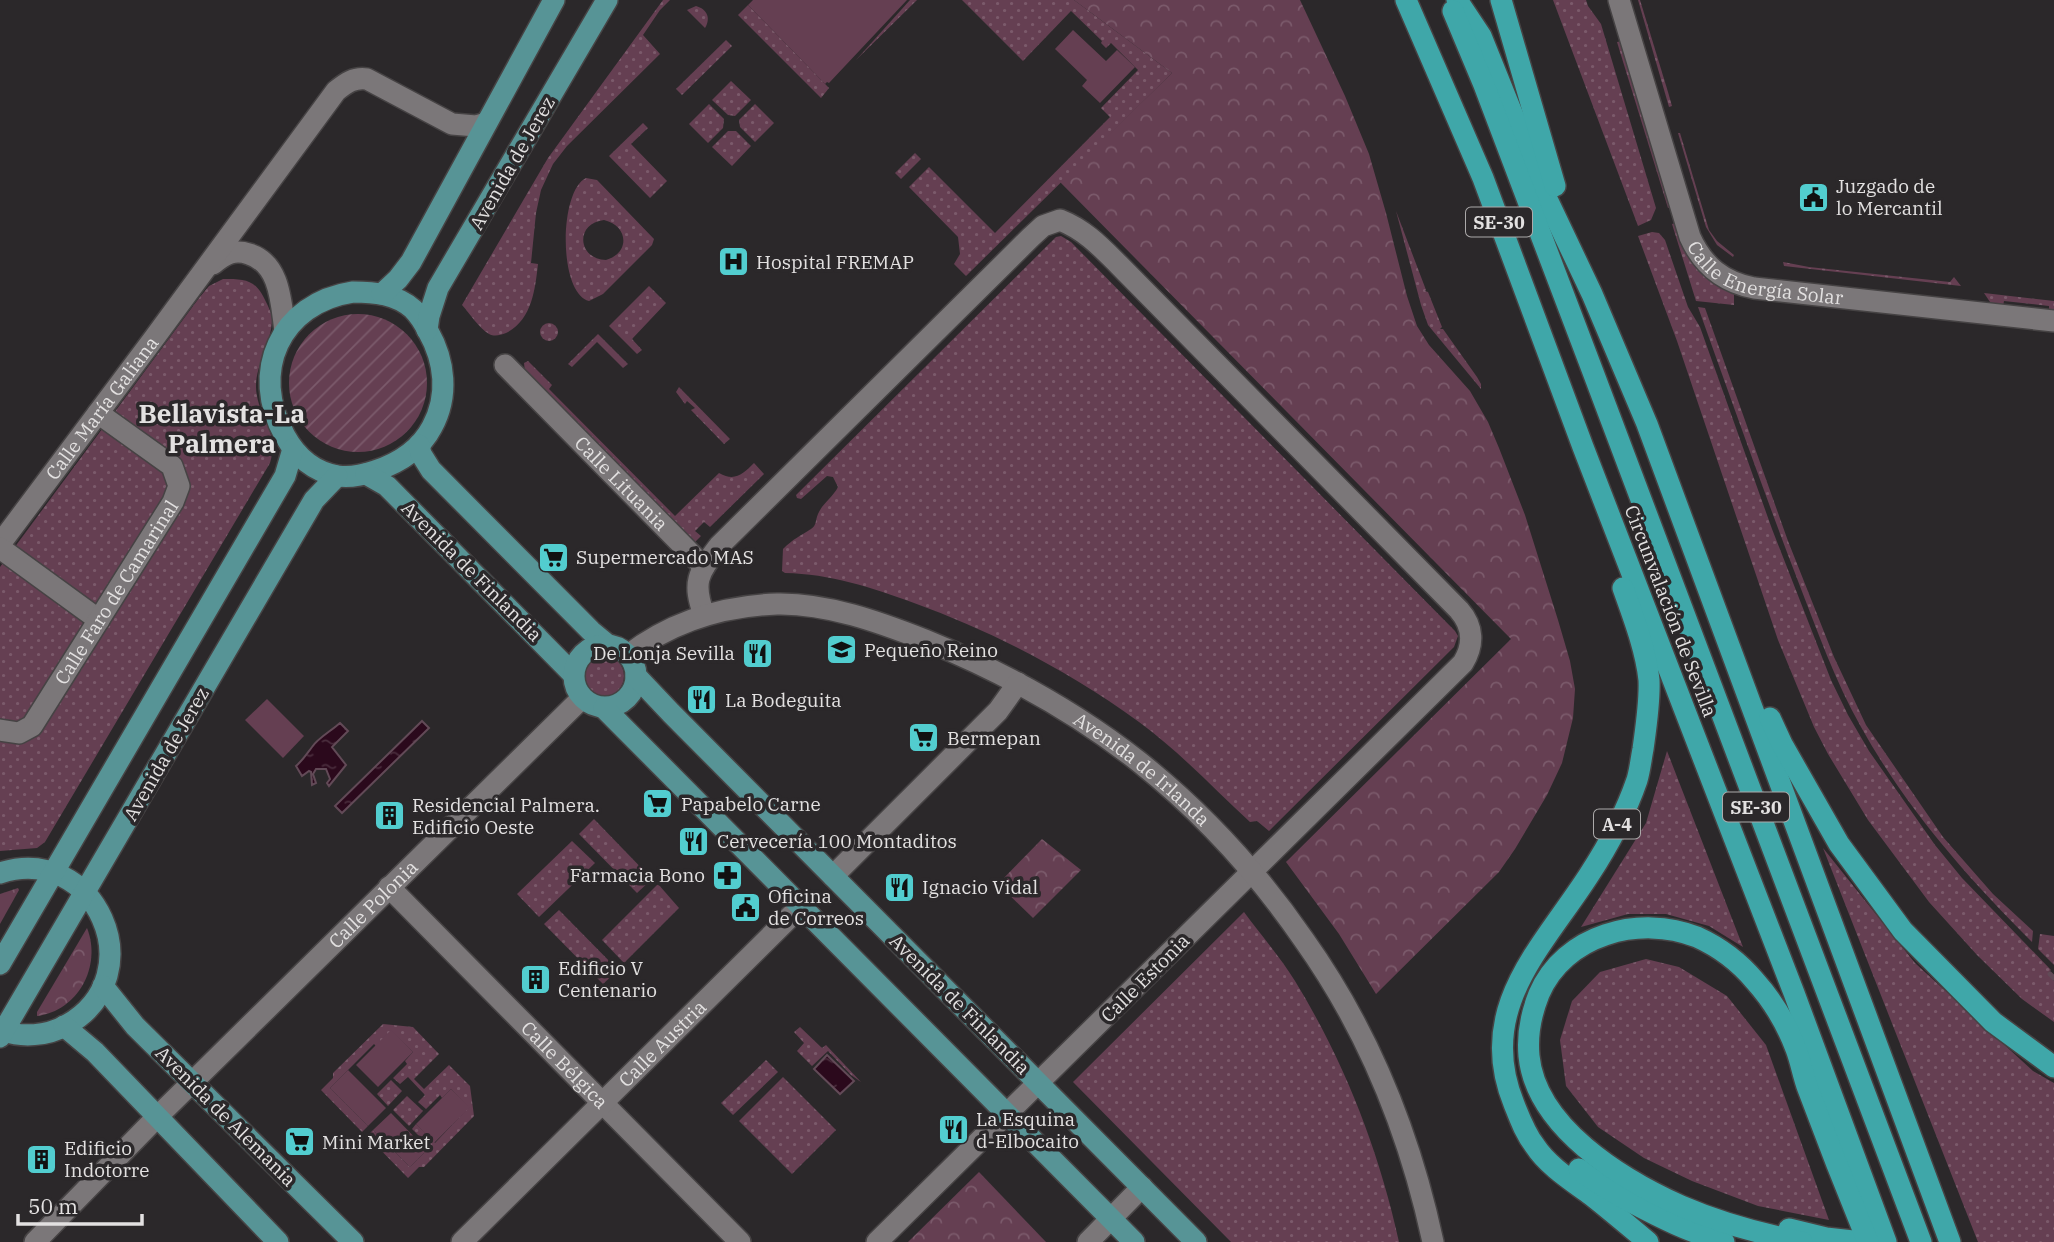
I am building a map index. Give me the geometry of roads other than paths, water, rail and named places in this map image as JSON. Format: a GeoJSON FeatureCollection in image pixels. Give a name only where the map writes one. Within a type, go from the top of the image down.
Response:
{"type":"FeatureCollection","features":[{"type":"Feature","properties":{"kind":"highway","name":"Circunvalación de Sevilla"},"geometry":{"type":"LineString","coordinates":[[1406,0],[1483,178],[1886,1242]]}},
{"type":"Feature","properties":{"kind":"highway","name":"Circunvalación de Sevilla"},"geometry":{"type":"LineString","coordinates":[[1448,0],[1494,111],[1921,1242]]}},
{"type":"Feature","properties":{"kind":"highway"},"geometry":{"type":"LineString","coordinates":[[1457,0],[1481,36],[1546,197],[1592,294],[1647,424],[1950,1242]]}},
{"type":"Feature","properties":{"kind":"highway"},"geometry":{"type":"LineString","coordinates":[[1501,0],[1552,178],[1592,294]]}},
{"type":"Feature","properties":{"kind":"highway","name":"A-4"},"geometry":{"type":"LineString","coordinates":[[1583,447],[1592,503],[1639,636],[1649,680],[1647,726],[1637,779],[1617,825],[1590,874],[1537,950],[1512,996],[1503,1029],[1502,1059],[1507,1087],[1517,1109],[1548,1142],[1583,1173],[1691,1232],[1724,1242]]}},
{"type":"Feature","properties":{"kind":"highway"},"geometry":{"type":"LineString","coordinates":[[1710,589],[1782,744],[1839,845],[1903,931],[1993,1022],[2054,1067]]}},
{"type":"Feature","properties":{"kind":"highway"},"geometry":{"type":"LineString","coordinates":[[1802,1242],[1716,1219],[1680,1205],[1601,1159],[1557,1121],[1542,1100],[1529,1058],[1530,1023],[1544,982],[1573,951],[1602,935],[1653,928],[1678,932],[1698,938],[1736,961],[1757,982],[1780,1015],[1791,1037],[1865,1242],[1826,1238],[1751,1221],[1717,1210],[1637,1173],[1579,1129],[1552,1094],[1543,1075],[1539,1056],[1539,1023],[1546,1002],[1562,975],[1599,947],[1630,939],[1686,943],[1729,966],[1750,989],[1807,1086]]}},
{"type":"Feature","properties":{"kind":"highway"},"geometry":{"type":"LineString","coordinates":[[1881,1051],[1961,1242]]}},
{"type":"Feature","properties":{"kind":"highway"},"geometry":{"type":"LineString","coordinates":[[1517,1109],[1524,1130],[1537,1149],[1562,1173],[1648,1242]]}},
{"type":"Feature","properties":{"kind":"main road","name":"Avenida de Jerez"},"geometry":{"type":"LineString","coordinates":[[382,293],[405,272],[554,0]]}},
{"type":"Feature","properties":{"kind":"main road","name":"Avenida de Jerez"},"geometry":{"type":"LineString","coordinates":[[427,330],[438,288],[607,0]]}},
{"type":"Feature","properties":{"kind":"main road"},"geometry":{"type":"LineString","coordinates":[[353,292],[382,293],[414,309],[427,330],[440,357],[444,386],[441,405],[432,428],[419,445],[399,461],[366,474],[337,476],[320,471],[293,449],[279,425],[269,389],[269,370],[285,331],[300,313],[328,297],[353,292]]}},
{"type":"Feature","properties":{"kind":"main road"},"geometry":{"type":"LineString","coordinates":[[419,445],[431,470],[608,645]]}},
{"type":"Feature","properties":{"kind":"main road","name":"Avenida de Jerez"},"geometry":{"type":"LineString","coordinates":[[0,964],[285,477],[293,449]]}},
{"type":"Feature","properties":{"kind":"main road","name":"Avenida de Finlandia"},"geometry":{"type":"LineString","coordinates":[[366,474],[387,486],[573,674]]}},
{"type":"Feature","properties":{"kind":"main road","name":"Avenida de Jerez"},"geometry":{"type":"LineString","coordinates":[[1,1033],[314,500],[337,476]]}},
{"type":"Feature","properties":{"kind":"main road"},"geometry":{"type":"LineString","coordinates":[[608,645],[619,648],[628,655],[634,664],[636,676],[634,690],[625,701],[604,708],[596,707],[582,698],[574,683],[573,674],[577,661],[587,650],[608,645]]}},
{"type":"Feature","properties":{"kind":"main road","name":"Avenida de Finlandia"},"geometry":{"type":"LineString","coordinates":[[636,676],[1196,1242]]}},
{"type":"Feature","properties":{"kind":"main road"},"geometry":{"type":"LineString","coordinates":[[604,708],[1135,1242]]}},
{"type":"Feature","properties":{"kind":"main road"},"geometry":{"type":"LineString","coordinates":[[0,873],[37,869],[65,877],[96,906],[108,932],[110,960],[103,986],[86,1011],[64,1026],[48,1033],[33,1035],[1,1033]]}},
{"type":"Feature","properties":{"kind":"main road","name":"Avenida de Alemania"},"geometry":{"type":"LineString","coordinates":[[103,986],[135,1026],[353,1242]]}},
{"type":"Feature","properties":{"kind":"main road"},"geometry":{"type":"LineString","coordinates":[[64,1026],[95,1052],[275,1241]]}},
{"type":"Feature","properties":{"kind":"street","name":"Calle Energía Solar"},"geometry":{"type":"LineString","coordinates":[[1619,0],[1684,220],[1695,250],[1712,270],[1733,284],[1754,288],[2054,321]]}},
{"type":"Feature","properties":{"kind":"street","name":"Calle María Galiana"},"geometry":{"type":"LineString","coordinates":[[0,546],[336,91],[347,82],[358,78],[367,79],[452,124],[476,126],[486,123]]}},
{"type":"Feature","properties":{"kind":"street","name":"Calle Estonia"},"geometry":{"type":"LineString","coordinates":[[704,567],[719,547],[1031,237],[1043,226],[1060,220],[1089,235],[1465,616],[1471,631],[1470,648],[1463,663],[877,1242]]}},
{"type":"Feature","properties":{"kind":"street","name":"Calle María Galiana"},"geometry":{"type":"LineString","coordinates":[[204,272],[223,255],[239,250],[257,256],[271,270],[277,285],[285,331]]}},
{"type":"Feature","properties":{"kind":"street","name":"Calle Lituania"},"geometry":{"type":"LineString","coordinates":[[505,365],[704,567]]}},
{"type":"Feature","properties":{"kind":"street","name":"Calle Faro de Camarinal"},"geometry":{"type":"LineString","coordinates":[[0,730],[19,733],[32,726],[173,502],[180,486],[172,467],[98,413]]}},
{"type":"Feature","properties":{"kind":"street"},"geometry":{"type":"LineString","coordinates":[[0,546],[99,620]]}},
{"type":"Feature","properties":{"kind":"street"},"geometry":{"type":"LineString","coordinates":[[704,567],[699,576],[698,592],[704,615]]}},
{"type":"Feature","properties":{"kind":"street","name":"Avenida de Irlanda"},"geometry":{"type":"LineString","coordinates":[[628,655],[659,635],[704,615],[778,604],[820,608],[894,628],[953,651],[1018,683],[1098,732],[1138,761],[1176,793],[1252,872],[1306,941],[1347,1007],[1397,1117],[1426,1209],[1433,1242]]}},
{"type":"Feature","properties":{"kind":"street"},"geometry":{"type":"LineString","coordinates":[[833,876],[998,711],[1018,683]]}},
{"type":"Feature","properties":{"kind":"street","name":"Calle Polonia"},"geometry":{"type":"LineString","coordinates":[[35,1242],[156,1117],[582,698]]}},
{"type":"Feature","properties":{"kind":"street","name":"Calle Bélgica"},"geometry":{"type":"LineString","coordinates":[[389,887],[740,1242]]}},
{"type":"Feature","properties":{"kind":"street","name":"Calle Austria"},"geometry":{"type":"LineString","coordinates":[[462,1242],[802,905]]}},
{"type":"Feature","properties":{"kind":"street"},"geometry":{"type":"LineString","coordinates":[[1088,1242],[1142,1187]]}},
{"type":"Feature","properties":{"kind":"water"},"geometry":{"type":"Polygon","coordinates":[[[422,721],[429,728],[342,813],[335,806],[422,721]]]}},
{"type":"Feature","properties":{"kind":"water"},"geometry":{"type":"Polygon","coordinates":[[[340,723],[348,731],[332,747],[346,765],[329,786],[327,783],[330,779],[326,769],[316,769],[313,774],[316,783],[312,785],[311,772],[302,776],[296,766],[318,741],[340,723]]]}},
{"type":"Feature","properties":{"kind":"water"},"geometry":{"type":"Polygon","coordinates":[[[827,1055],[854,1081],[840,1094],[814,1069],[827,1055]]]}},
{"type":"Feature","properties":{"kind":"waterway"},"geometry":{"type":"LineString","coordinates":[[2050,974],[2054,978]]}},
{"type":"Feature","properties":{"kind":"place","name":"Juzgado de lo Mercantil"},"geometry":{"type":"Point","coordinates":[1813,197]}},
{"type":"Feature","properties":{"kind":"place","name":"Hospital FREMAP"},"geometry":{"type":"Point","coordinates":[733,262]}},
{"type":"Feature","properties":{"kind":"place","name":"Supermercado MAS"},"geometry":{"type":"Point","coordinates":[553,557]}},
{"type":"Feature","properties":{"kind":"place","name":"Pequeño Reino"},"geometry":{"type":"Point","coordinates":[841,650]}},
{"type":"Feature","properties":{"kind":"place","name":"De Lonja Sevilla"},"geometry":{"type":"Point","coordinates":[758,653]}},
{"type":"Feature","properties":{"kind":"place","name":"La Bodeguita"},"geometry":{"type":"Point","coordinates":[702,700]}},
{"type":"Feature","properties":{"kind":"place","name":"Bermepan"},"geometry":{"type":"Point","coordinates":[924,738]}},
{"type":"Feature","properties":{"kind":"place","name":"Papabelo Carne"},"geometry":{"type":"Point","coordinates":[658,804]}},
{"type":"Feature","properties":{"kind":"place","name":"Residencial Palmera. Edificio Oeste"},"geometry":{"type":"Point","coordinates":[389,816]}},
{"type":"Feature","properties":{"kind":"place","name":"Cervecería 100 Montaditos"},"geometry":{"type":"Point","coordinates":[694,841]}},
{"type":"Feature","properties":{"kind":"place","name":"Farmacia Bono"},"geometry":{"type":"Point","coordinates":[728,875]}},
{"type":"Feature","properties":{"kind":"place","name":"Ignacio Vidal"},"geometry":{"type":"Point","coordinates":[899,887]}},
{"type":"Feature","properties":{"kind":"place","name":"Oficina de Correos"},"geometry":{"type":"Point","coordinates":[745,907]}},
{"type":"Feature","properties":{"kind":"place","name":"Edificio V Centenario"},"geometry":{"type":"Point","coordinates":[535,979]}},
{"type":"Feature","properties":{"kind":"place","name":"La Esquina d-Elbocaito"},"geometry":{"type":"Point","coordinates":[953,1130]}},
{"type":"Feature","properties":{"kind":"place","name":"Mini Market"},"geometry":{"type":"Point","coordinates":[299,1142]}},
{"type":"Feature","properties":{"kind":"place","name":"Edificio Indotorre"},"geometry":{"type":"Point","coordinates":[41,1159]}},
{"type":"Feature","properties":{"kind":"district","name":"Bellavista-La Palmera"},"geometry":{"type":"Point","coordinates":[222,428]}}]}
